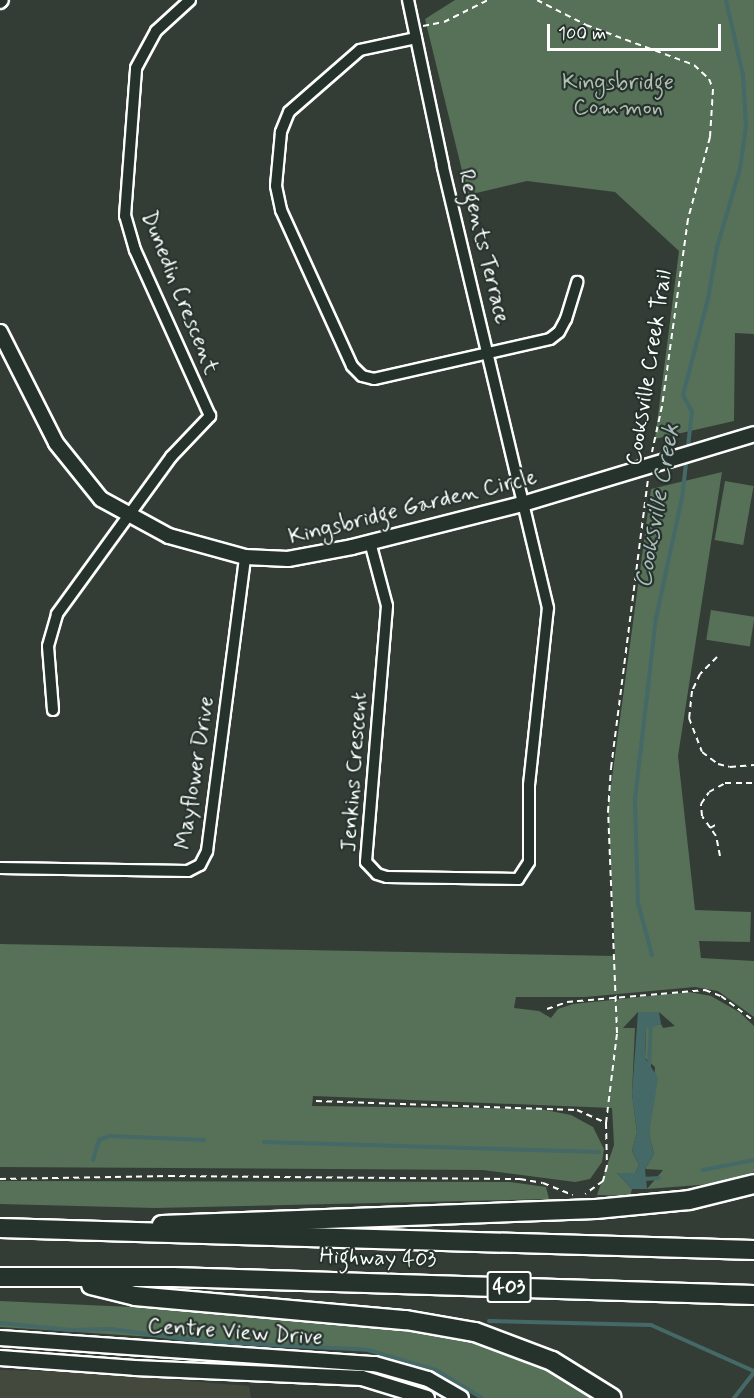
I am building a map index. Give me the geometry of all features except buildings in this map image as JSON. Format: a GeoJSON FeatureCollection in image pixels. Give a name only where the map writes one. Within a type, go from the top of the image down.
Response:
{"type":"FeatureCollection","features":[{"type":"Feature","properties":{"kind":"highway"},"geometry":{"type":"LineString","coordinates":[[117,1231],[187,1221],[596,1209],[689,1200],[754,1184]]}},
{"type":"Feature","properties":{"kind":"highway","name":"Highway 403"},"geometry":{"type":"LineString","coordinates":[[0,1228],[754,1250]]}},
{"type":"Feature","properties":{"kind":"highway","name":"Highway 403"},"geometry":{"type":"LineString","coordinates":[[0,1277],[69,1280],[173,1277],[754,1295]]}},
{"type":"Feature","properties":{"kind":"highway"},"geometry":{"type":"LineString","coordinates":[[69,1280],[135,1296],[406,1320],[460,1329],[544,1357],[612,1398]]}},
{"type":"Feature","properties":{"kind":"street","name":"Dunedin Crescent"},"geometry":{"type":"LineString","coordinates":[[126,516],[171,457],[210,416],[135,250],[125,216],[136,68],[156,31],[190,0]]}},
{"type":"Feature","properties":{"kind":"street","name":"Regents Terrace"},"geometry":{"type":"LineString","coordinates":[[408,0],[445,177],[526,503]]}},
{"type":"Feature","properties":{"kind":"street"},"geometry":{"type":"LineString","coordinates":[[416,38],[360,50],[289,112],[281,132],[276,186],[281,210],[352,366],[362,376],[374,379],[550,339],[559,332],[577,282]]}},
{"type":"Feature","properties":{"kind":"street","name":"Kingsbridge Garden Circle"},"geometry":{"type":"LineString","coordinates":[[0,332],[56,443],[101,499],[126,516],[168,536],[245,557],[288,560],[370,542],[526,503],[754,434]]}},
{"type":"Feature","properties":{"kind":"street","name":"Jenkins Crescent"},"geometry":{"type":"LineString","coordinates":[[370,542],[387,606],[366,862],[377,874],[387,877],[508,881],[526,872],[529,862],[529,785],[548,627],[546,592],[526,503]]}},
{"type":"Feature","properties":{"kind":"street"},"geometry":{"type":"LineString","coordinates":[[53,710],[48,646],[57,614],[126,516]]}},
{"type":"Feature","properties":{"kind":"street","name":"Mayflower Drive"},"geometry":{"type":"LineString","coordinates":[[0,868],[188,872],[200,865],[207,851],[245,557]]}},
{"type":"Feature","properties":{"kind":"street","name":"Centre View Drive"},"geometry":{"type":"LineString","coordinates":[[0,1338],[375,1364],[428,1379],[461,1398]]}},
{"type":"Feature","properties":{"kind":"street","name":"Centre View Drive"},"geometry":{"type":"LineString","coordinates":[[0,1358],[362,1378],[427,1398]]}},
{"type":"Feature","properties":{"kind":"path"},"geometry":{"type":"LineString","coordinates":[[414,25],[444,22],[488,0]]}},
{"type":"Feature","properties":{"kind":"path","name":"Cooksville Creek Trail"},"geometry":{"type":"LineString","coordinates":[[0,1179],[169,1176],[520,1179],[583,1195],[603,1181],[607,1166],[606,1123],[617,1033],[608,812],[610,768],[684,243],[710,137],[713,89],[703,72],[586,25],[537,0]]}},
{"type":"Feature","properties":{"kind":"path"},"geometry":{"type":"LineString","coordinates":[[717,657],[700,674],[692,691],[689,718],[702,752],[718,764],[730,767],[754,765]]}},
{"type":"Feature","properties":{"kind":"path"},"geometry":{"type":"LineString","coordinates":[[720,856],[710,828],[702,816],[701,804],[709,792],[726,783],[754,783]]}},
{"type":"Feature","properties":{"kind":"path"},"geometry":{"type":"LineString","coordinates":[[710,828],[720,823]]}},
{"type":"Feature","properties":{"kind":"path"},"geometry":{"type":"LineString","coordinates":[[547,1008],[567,1002],[705,990],[721,996],[754,1021]]}},
{"type":"Feature","properties":{"kind":"path"},"geometry":{"type":"LineString","coordinates":[[316,1101],[539,1107],[577,1110],[606,1123]]}},
{"type":"Feature","properties":{"kind":"shaded area"},"geometry":{"type":"Polygon","coordinates":[[[0,1370],[78,1372],[249,1386],[251,1398],[0,1398],[0,1370]]]}},
{"type":"Feature","properties":{"kind":"green space","name":"Kingsbridge Common"},"geometry":{"type":"Polygon","coordinates":[[[455,0],[754,0],[754,334],[735,333],[734,421],[655,439],[679,251],[615,192],[527,181],[468,195],[425,19],[455,0]]]}},
{"type":"Feature","properties":{"kind":"green space"},"geometry":{"type":"Polygon","coordinates":[[[722,472],[678,756],[695,910],[751,912],[750,942],[699,941],[701,958],[754,961],[754,1017],[718,991],[695,987],[585,997],[516,997],[514,1008],[539,1011],[551,1018],[558,1009],[573,1004],[689,992],[711,996],[739,1012],[754,1026],[754,1172],[712,1184],[647,1189],[663,1170],[645,1169],[654,1154],[649,1135],[655,1067],[645,1058],[646,1028],[661,1024],[663,1028],[675,1026],[659,1012],[638,1012],[623,1028],[635,1028],[632,1093],[637,1133],[632,1151],[639,1165],[635,1173],[617,1173],[632,1189],[630,1196],[597,1195],[614,1145],[612,1108],[313,1096],[312,1106],[540,1109],[571,1115],[593,1127],[604,1149],[602,1162],[590,1179],[575,1182],[483,1170],[0,1167],[0,944],[615,956],[608,808],[651,489],[722,472]]]}},
{"type":"Feature","properties":{"kind":"green space"},"geometry":{"type":"Polygon","coordinates":[[[725,481],[754,486],[743,545],[715,540],[725,481]]]}},
{"type":"Feature","properties":{"kind":"green space"},"geometry":{"type":"Polygon","coordinates":[[[711,610],[754,617],[750,647],[706,640],[711,610]]]}},
{"type":"Feature","properties":{"kind":"green space"},"geometry":{"type":"Polygon","coordinates":[[[0,1181],[510,1182],[546,1187],[549,1199],[155,1208],[0,1204],[0,1181]]]}},
{"type":"Feature","properties":{"kind":"green space"},"geometry":{"type":"Polygon","coordinates":[[[0,1301],[153,1308],[421,1332],[472,1342],[522,1358],[594,1398],[483,1398],[410,1361],[368,1351],[0,1327],[0,1301]]]}},
{"type":"Feature","properties":{"kind":"water"},"geometry":{"type":"Polygon","coordinates":[[[638,1012],[659,1012],[661,1024],[646,1029],[645,1058],[658,1078],[649,1135],[654,1154],[645,1169],[647,1189],[632,1189],[617,1173],[635,1173],[639,1165],[632,1151],[637,1133],[632,1093],[638,1012]]]}},
{"type":"Feature","properties":{"kind":"waterway","name":"Cooksville Creek"},"geometry":{"type":"LineString","coordinates":[[652,955],[638,903],[635,799],[656,618],[682,498],[692,412],[683,395],[708,299],[717,247],[740,169],[746,126],[743,75],[726,0]]}},
{"type":"Feature","properties":{"kind":"waterway","name":"Cooksville Creek"},"geometry":{"type":"LineString","coordinates":[[649,1067],[651,1023]]}},
{"type":"Feature","properties":{"kind":"waterway"},"geometry":{"type":"LineString","coordinates":[[93,1160],[99,1140],[110,1136],[204,1140]]}},
{"type":"Feature","properties":{"kind":"waterway"},"geometry":{"type":"LineString","coordinates":[[264,1142],[599,1152]]}},
{"type":"Feature","properties":{"kind":"waterway"},"geometry":{"type":"LineString","coordinates":[[703,1170],[754,1160]]}},
{"type":"Feature","properties":{"kind":"waterway"},"geometry":{"type":"LineString","coordinates":[[643,1179],[659,1178]]}},
{"type":"Feature","properties":{"kind":"waterway"},"geometry":{"type":"LineString","coordinates":[[489,1321],[651,1325],[754,1371]]}},
{"type":"Feature","properties":{"kind":"waterway"},"geometry":{"type":"LineString","coordinates":[[0,1323],[71,1330]]}},
{"type":"Feature","properties":{"kind":"waterway"},"geometry":{"type":"LineString","coordinates":[[70,1330],[111,1329],[199,1341],[368,1350],[436,1370],[482,1398]]}},
{"type":"Feature","properties":{"kind":"waterway"},"geometry":{"type":"LineString","coordinates":[[734,1398],[754,1372]]}}]}
